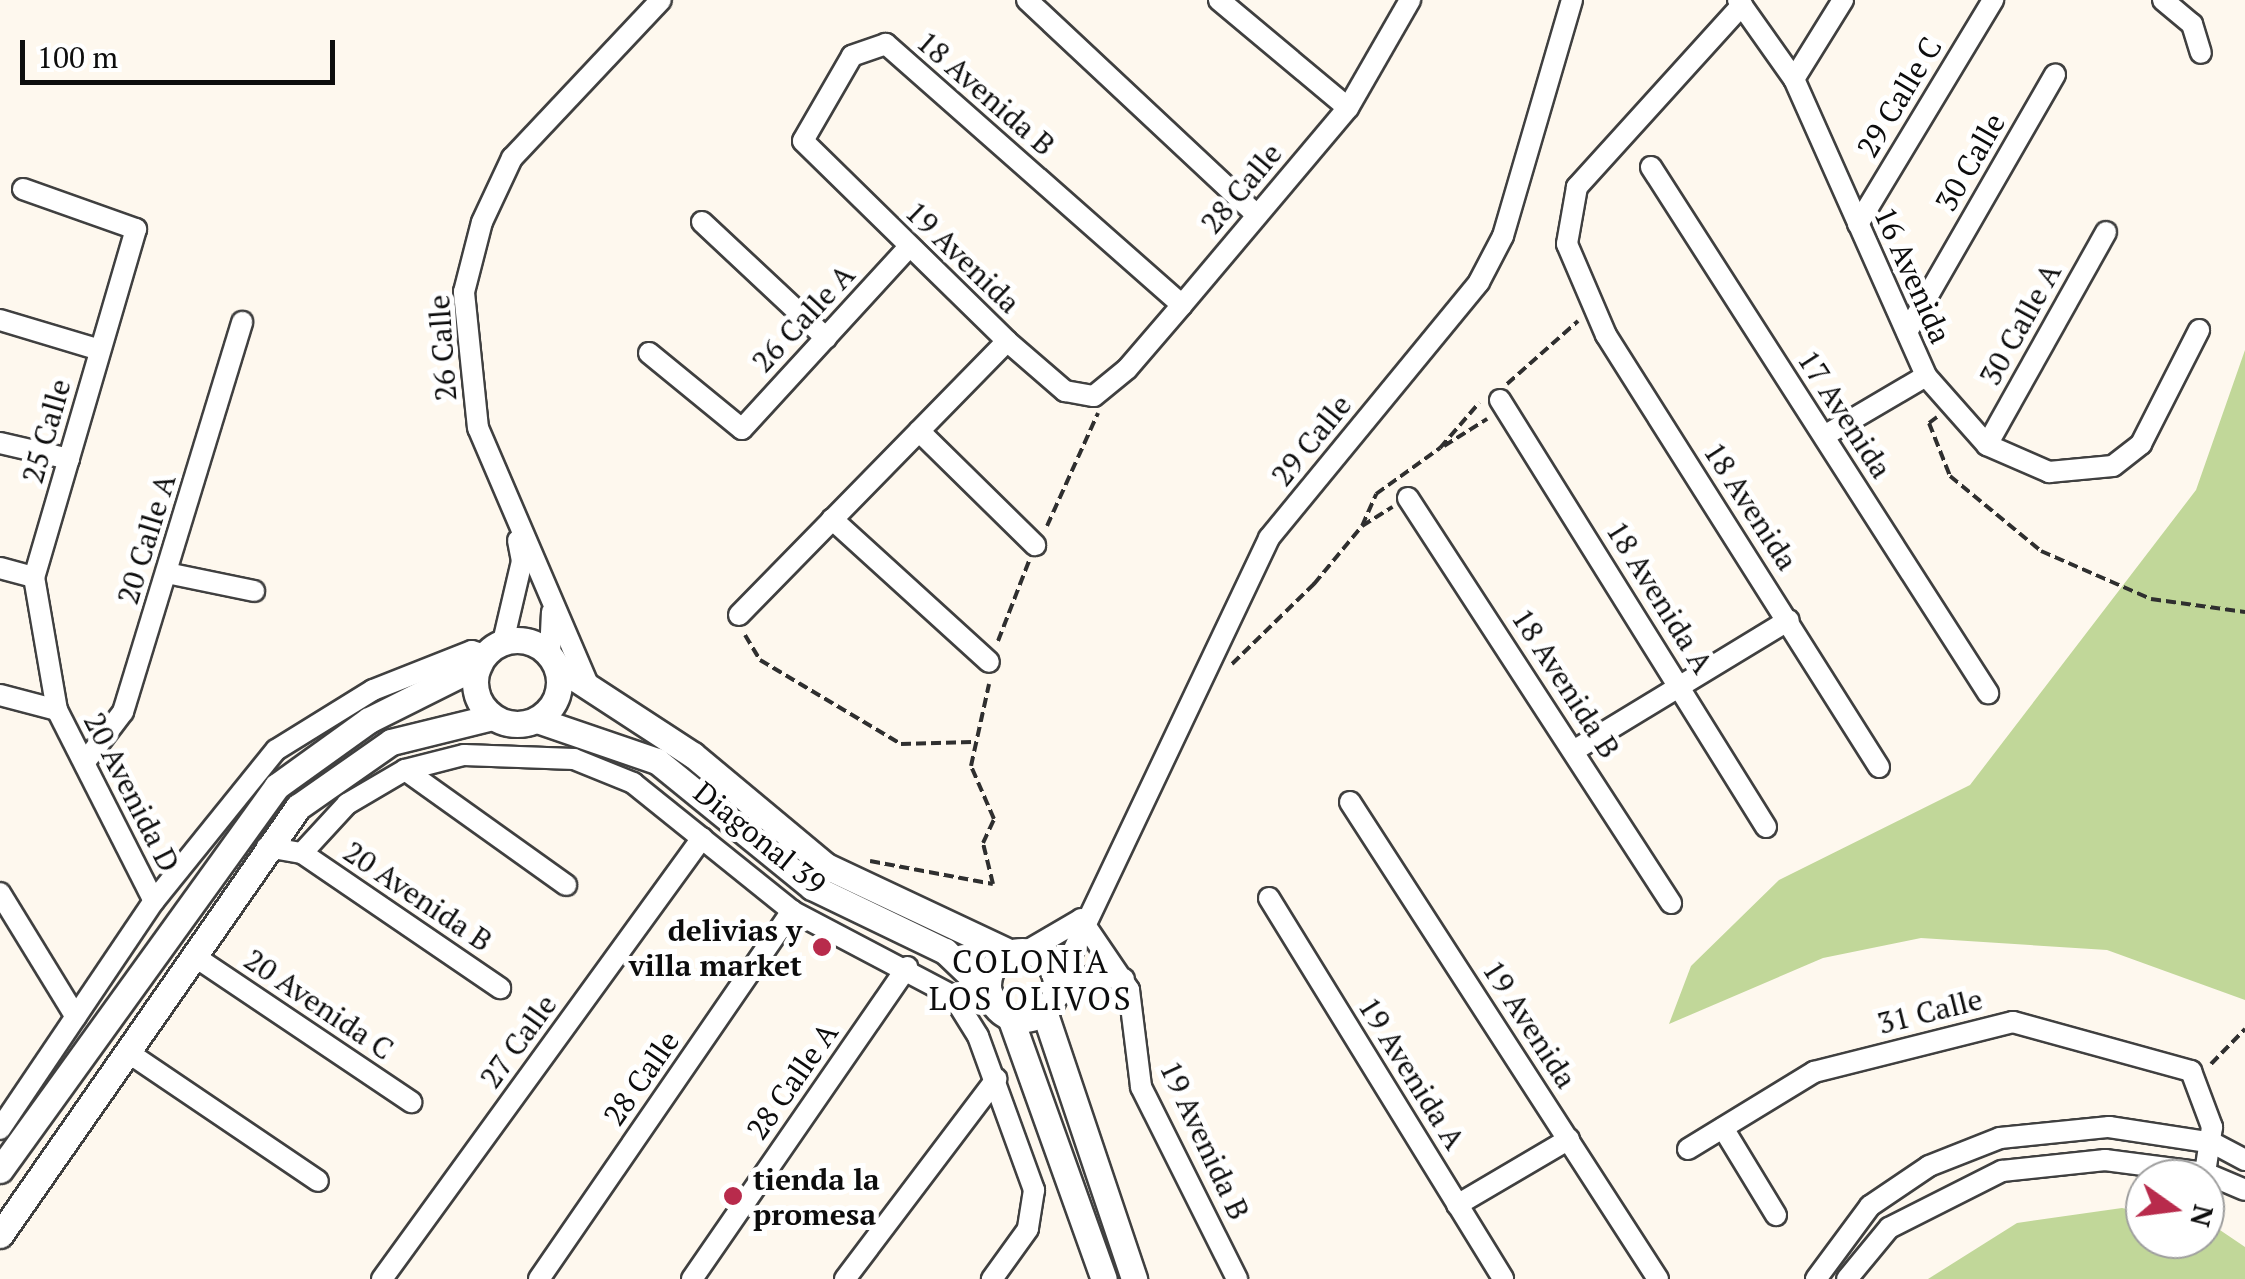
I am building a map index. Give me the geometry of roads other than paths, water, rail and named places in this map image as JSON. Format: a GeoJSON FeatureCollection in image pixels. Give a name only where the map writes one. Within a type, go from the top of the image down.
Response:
{"type":"FeatureCollection","features":[{"type":"Feature","properties":{"kind":"street","name":"26 Calle"},"geometry":{"type":"LineString","coordinates":[[587,682],[478,428],[464,292],[482,222],[512,158],[661,0]]}},
{"type":"Feature","properties":{"kind":"street"},"geometry":{"type":"LineString","coordinates":[[1028,0],[1258,216]]}},
{"type":"Feature","properties":{"kind":"street"},"geometry":{"type":"LineString","coordinates":[[1219,0],[1348,108]]}},
{"type":"Feature","properties":{"kind":"street","name":"28 Calle"},"geometry":{"type":"LineString","coordinates":[[1094,396],[1182,305],[1348,108],[1410,0]]}},
{"type":"Feature","properties":{"kind":"street","name":"29 Calle"},"geometry":{"type":"LineString","coordinates":[[1051,999],[1081,919],[1269,538],[1479,282],[1502,236],[1572,0]]}},
{"type":"Feature","properties":{"kind":"street"},"geometry":{"type":"LineString","coordinates":[[1794,78],[1843,0]]}},
{"type":"Feature","properties":{"kind":"street","name":"29 Calle C"},"geometry":{"type":"LineString","coordinates":[[1858,224],[1992,0]]}},
{"type":"Feature","properties":{"kind":"street"},"geometry":{"type":"LineString","coordinates":[[2164,0],[2192,24],[2201,53]]}},
{"type":"Feature","properties":{"kind":"street","name":"16 Avenida"},"geometry":{"type":"LineString","coordinates":[[1740,2],[1794,78],[1926,376],[1987,445],[2049,472],[2114,466],[2141,444],[2199,330]]}},
{"type":"Feature","properties":{"kind":"street","name":"18 Avenida"},"geometry":{"type":"LineString","coordinates":[[1740,2],[1578,187],[1567,244],[1575,276],[1879,767]]}},
{"type":"Feature","properties":{"kind":"street","name":"18 Avenida B"},"geometry":{"type":"LineString","coordinates":[[803,142],[852,56],[886,44],[1182,305]]}},
{"type":"Feature","properties":{"kind":"street","name":"30 Calle"},"geometry":{"type":"LineString","coordinates":[[1906,332],[2055,75]]}},
{"type":"Feature","properties":{"kind":"street","name":"19 Avenida"},"geometry":{"type":"LineString","coordinates":[[803,142],[1007,341],[1066,391],[1094,396]]}},
{"type":"Feature","properties":{"kind":"street","name":"17 Avenida"},"geometry":{"type":"LineString","coordinates":[[1652,167],[1988,693]]}},
{"type":"Feature","properties":{"kind":"street","name":"25 Calle"},"geometry":{"type":"LineString","coordinates":[[23,189],[136,228],[34,577],[57,710]]}},
{"type":"Feature","properties":{"kind":"street"},"geometry":{"type":"LineString","coordinates":[[702,222],[826,338]]}},
{"type":"Feature","properties":{"kind":"street","name":"30 Calle A"},"geometry":{"type":"LineString","coordinates":[[1987,445],[2106,232]]}},
{"type":"Feature","properties":{"kind":"street","name":"26 Calle A"},"geometry":{"type":"LineString","coordinates":[[649,353],[742,429],[909,247]]}},
{"type":"Feature","properties":{"kind":"street"},"geometry":{"type":"LineString","coordinates":[[0,320],[100,350]]}},
{"type":"Feature","properties":{"kind":"street","name":"20 Calle A"},"geometry":{"type":"LineString","coordinates":[[84,762],[123,712],[242,322]]}},
{"type":"Feature","properties":{"kind":"street"},"geometry":{"type":"LineString","coordinates":[[739,615],[1007,341]]}},
{"type":"Feature","properties":{"kind":"street"},"geometry":{"type":"LineString","coordinates":[[1824,436],[1926,376]]}},
{"type":"Feature","properties":{"kind":"street","name":"18 Avenida A"},"geometry":{"type":"LineString","coordinates":[[1503,404],[1766,827]]}},
{"type":"Feature","properties":{"kind":"street"},"geometry":{"type":"LineString","coordinates":[[919,431],[1035,544]]}},
{"type":"Feature","properties":{"kind":"street"},"geometry":{"type":"LineString","coordinates":[[0,443],[69,459]]}},
{"type":"Feature","properties":{"kind":"street","name":"18 Avenida B"},"geometry":{"type":"LineString","coordinates":[[1408,498],[1671,903]]}},
{"type":"Feature","properties":{"kind":"street","name":"26 Calle"},"geometry":{"type":"LineString","coordinates":[[489,654],[522,561],[513,514]]}},
{"type":"Feature","properties":{"kind":"street"},"geometry":{"type":"LineString","coordinates":[[832,520],[989,662]]}},
{"type":"Feature","properties":{"kind":"street"},"geometry":{"type":"LineString","coordinates":[[0,568],[34,577]]}},
{"type":"Feature","properties":{"kind":"street"},"geometry":{"type":"LineString","coordinates":[[167,574],[254,591]]}},
{"type":"Feature","properties":{"kind":"street","name":"26 Calle"},"geometry":{"type":"LineString","coordinates":[[552,605],[554,660]]}},
{"type":"Feature","properties":{"kind":"street"},"geometry":{"type":"LineString","coordinates":[[1575,750],[1789,620]]}},
{"type":"Feature","properties":{"kind":"street"},"geometry":{"type":"LineString","coordinates":[[0,1170],[277,786],[369,720],[489,654],[528,641],[554,660],[557,698],[537,720],[493,718],[391,742],[298,807],[267,846],[130,1053],[0,1235]]}},
{"type":"Feature","properties":{"kind":"street"},"geometry":{"type":"LineString","coordinates":[[0,1129],[154,901],[276,750],[373,690],[472,651],[489,654]]}},
{"type":"Feature","properties":{"kind":"street"},"geometry":{"type":"LineString","coordinates":[[489,654],[476,694],[493,718]]}},
{"type":"Feature","properties":{"kind":"street","name":"Diagonal 39"},"geometry":{"type":"LineString","coordinates":[[554,660],[826,866],[1019,952]]}},
{"type":"Feature","properties":{"kind":"street","name":"20 Avenida D"},"geometry":{"type":"LineString","coordinates":[[0,695],[57,710],[154,901]]}},
{"type":"Feature","properties":{"kind":"street","name":"Diagonal 39"},"geometry":{"type":"LineString","coordinates":[[537,720],[656,761],[812,887],[946,951],[990,994]]}},
{"type":"Feature","properties":{"kind":"street","name":"Diagonal 39"},"geometry":{"type":"LineString","coordinates":[[302,852],[347,804],[405,770],[483,754],[574,759],[633,783],[792,912],[908,967],[953,996],[996,1080],[1034,1190],[1028,1229],[992,1279]]}},
{"type":"Feature","properties":{"kind":"street"},"geometry":{"type":"LineString","coordinates":[[405,770],[566,886]]}},
{"type":"Feature","properties":{"kind":"street","name":"19 Avenida"},"geometry":{"type":"LineString","coordinates":[[1350,802],[1658,1279]]}},
{"type":"Feature","properties":{"kind":"street","name":"27 Calle"},"geometry":{"type":"LineString","coordinates":[[382,1279],[702,838]]}},
{"type":"Feature","properties":{"kind":"street"},"geometry":{"type":"LineString","coordinates":[[267,846],[302,852]]}},
{"type":"Feature","properties":{"kind":"street","name":"20 Avenida B"},"geometry":{"type":"LineString","coordinates":[[302,852],[500,988]]}},
{"type":"Feature","properties":{"kind":"street"},"geometry":{"type":"LineString","coordinates":[[0,893],[76,1017]]}},
{"type":"Feature","properties":{"kind":"street","name":"19 Avenida A"},"geometry":{"type":"LineString","coordinates":[[1269,898],[1503,1279]]}},
{"type":"Feature","properties":{"kind":"street","name":"28 Calle"},"geometry":{"type":"LineString","coordinates":[[539,1279],[792,912]]}},
{"type":"Feature","properties":{"kind":"street"},"geometry":{"type":"LineString","coordinates":[[1081,919],[992,969],[990,994],[1010,1017],[1104,1279]]}},
{"type":"Feature","properties":{"kind":"street","name":"19 Avenida B"},"geometry":{"type":"LineString","coordinates":[[1081,919],[1124,979],[1141,1087],[1237,1279]]}},
{"type":"Feature","properties":{"kind":"street"},"geometry":{"type":"LineString","coordinates":[[1019,952],[1051,968],[1051,999],[1134,1279]]}},
{"type":"Feature","properties":{"kind":"street","name":"20 Avenida C"},"geometry":{"type":"LineString","coordinates":[[194,956],[411,1102]]}},
{"type":"Feature","properties":{"kind":"street","name":"28 Calle A"},"geometry":{"type":"LineString","coordinates":[[692,1279],[908,967]]}},
{"type":"Feature","properties":{"kind":"street"},"geometry":{"type":"LineString","coordinates":[[1010,1017],[1091,976],[1124,979]]}},
{"type":"Feature","properties":{"kind":"street","name":"31 Calle"},"geometry":{"type":"LineString","coordinates":[[1688,1149],[1814,1072],[2014,1022],[2200,1079],[2214,1143]]}},
{"type":"Feature","properties":{"kind":"street"},"geometry":{"type":"LineString","coordinates":[[130,1053],[318,1181]]}},
{"type":"Feature","properties":{"kind":"street"},"geometry":{"type":"LineString","coordinates":[[845,1279],[996,1080]]}},
{"type":"Feature","properties":{"kind":"street"},"geometry":{"type":"LineString","coordinates":[[1816,1279],[1870,1206],[1930,1166],[2000,1138],[2109,1127],[2214,1143],[2245,1160]]}},
{"type":"Feature","properties":{"kind":"street"},"geometry":{"type":"LineString","coordinates":[[1723,1128],[1776,1216]]}},
{"type":"Feature","properties":{"kind":"street"},"geometry":{"type":"LineString","coordinates":[[1457,1205],[1569,1140]]}},
{"type":"Feature","properties":{"kind":"street"},"geometry":{"type":"LineString","coordinates":[[2209,1159],[2214,1143]]}},
{"type":"Feature","properties":{"kind":"street"},"geometry":{"type":"LineString","coordinates":[[1848,1279],[1889,1228],[2002,1171],[2105,1160],[2125,1163]]}},
{"type":"Feature","properties":{"kind":"place","name":"delivias y villa market"},"geometry":{"type":"Point","coordinates":[822,947]}},
{"type":"Feature","properties":{"kind":"place","name":"tienda la promesa"},"geometry":{"type":"Point","coordinates":[733,1196]}},
{"type":"Feature","properties":{"kind":"district","name":"COLONIA LOS OLIVOS"},"geometry":{"type":"Point","coordinates":[1031,980]}}]}
